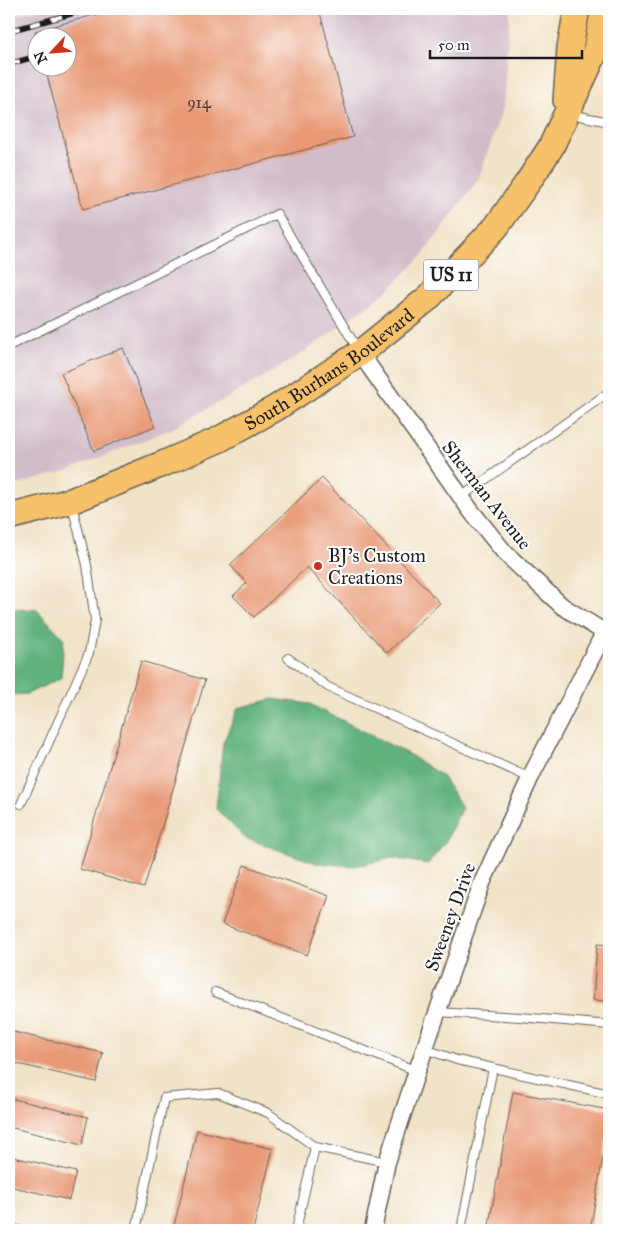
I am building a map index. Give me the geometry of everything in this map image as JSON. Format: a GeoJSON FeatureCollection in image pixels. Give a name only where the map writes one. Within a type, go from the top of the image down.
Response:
{"type":"FeatureCollection","features":[{"type":"Feature","properties":{"kind":"main road","name":"South Burhans Boulevard"},"geometry":{"type":"LineString","coordinates":[[565,113],[570,48],[577,9]]}},
{"type":"Feature","properties":{"kind":"main road","name":"South Burhans Boulevard"},"geometry":{"type":"LineString","coordinates":[[9,517],[71,501],[218,440],[276,408],[360,353],[427,299],[496,227],[551,147],[565,113],[596,50],[604,9]]}},
{"type":"Feature","properties":{"kind":"street","name":"Sherman Avenue"},"geometry":{"type":"LineString","coordinates":[[360,353],[461,497],[505,553],[562,606],[607,634]]}},
{"type":"Feature","properties":{"kind":"street","name":"Sweeney Drive"},"geometry":{"type":"LineString","coordinates":[[373,1230],[387,1162],[416,1071],[482,883],[530,778],[607,634]]}},
{"type":"Feature","properties":{"kind":"lane"},"geometry":{"type":"LineString","coordinates":[[565,113],[609,122]]}},
{"type":"Feature","properties":{"kind":"lane"},"geometry":{"type":"LineString","coordinates":[[9,346],[277,214],[360,353]]}},
{"type":"Feature","properties":{"kind":"lane"},"geometry":{"type":"LineString","coordinates":[[461,497],[609,392]]}},
{"type":"Feature","properties":{"kind":"lane"},"geometry":{"type":"LineString","coordinates":[[20,804],[89,653],[95,620],[87,565],[71,501]]}},
{"type":"Feature","properties":{"kind":"lane"},"geometry":{"type":"LineString","coordinates":[[288,658],[328,687],[530,778]]}},
{"type":"Feature","properties":{"kind":"lane"},"geometry":{"type":"LineString","coordinates":[[215,992],[416,1071]]}},
{"type":"Feature","properties":{"kind":"lane"},"geometry":{"type":"LineString","coordinates":[[437,1012],[609,1025]]}},
{"type":"Feature","properties":{"kind":"lane"},"geometry":{"type":"LineString","coordinates":[[424,1049],[457,1060],[609,1094]]}},
{"type":"Feature","properties":{"kind":"lane"},"geometry":{"type":"LineString","coordinates":[[461,1230],[493,1068]]}},
{"type":"Feature","properties":{"kind":"lane"},"geometry":{"type":"LineString","coordinates":[[136,1230],[164,1098],[218,1093],[268,1113],[315,1147],[387,1162]]}},
{"type":"Feature","properties":{"kind":"lane"},"geometry":{"type":"LineString","coordinates":[[296,1230],[315,1147]]}},
{"type":"Feature","properties":{"kind":"shaded area"},"geometry":{"type":"Polygon","coordinates":[[[40,9],[510,9],[503,107],[479,178],[422,256],[386,292],[303,353],[171,429],[66,471],[9,487],[9,17],[40,9]]]}},
{"type":"Feature","properties":{"kind":"green space"},"geometry":{"type":"Polygon","coordinates":[[[9,609],[37,610],[64,639],[61,678],[27,694],[9,695],[9,609]]]}},
{"type":"Feature","properties":{"kind":"green space"},"geometry":{"type":"Polygon","coordinates":[[[273,699],[310,704],[410,755],[442,776],[462,807],[446,841],[428,864],[392,858],[355,866],[316,863],[245,838],[216,809],[223,743],[238,708],[273,699]]]}},
{"type":"Feature","properties":{"kind":"building"},"geometry":{"type":"Polygon","coordinates":[[[117,9],[319,9],[353,137],[83,209],[48,78],[78,78],[78,28],[46,28],[117,9]]]}},
{"type":"Feature","properties":{"kind":"building"},"geometry":{"type":"Polygon","coordinates":[[[123,348],[155,426],[94,451],[61,373],[123,348]]]}},
{"type":"Feature","properties":{"kind":"building","name":"BJ's Custom Creations"},"geometry":{"type":"Polygon","coordinates":[[[322,478],[440,603],[387,653],[307,567],[254,617],[233,596],[247,583],[230,565],[322,478]]]}},
{"type":"Feature","properties":{"kind":"building"},"geometry":{"type":"Polygon","coordinates":[[[141,661],[205,680],[144,888],[80,869],[141,661]]]}},
{"type":"Feature","properties":{"kind":"building"},"geometry":{"type":"Polygon","coordinates":[[[244,865],[329,896],[307,955],[222,924],[244,865]]]}},
{"type":"Feature","properties":{"kind":"building"},"geometry":{"type":"Polygon","coordinates":[[[597,944],[609,945],[609,1001],[593,1000],[597,944]]]}},
{"type":"Feature","properties":{"kind":"building"},"geometry":{"type":"Polygon","coordinates":[[[9,1031],[103,1053],[96,1082],[9,1062],[9,1031]]]}},
{"type":"Feature","properties":{"kind":"building"},"geometry":{"type":"Polygon","coordinates":[[[513,1092],[609,1110],[609,1124],[590,1230],[488,1230],[513,1092]]]}},
{"type":"Feature","properties":{"kind":"building"},"geometry":{"type":"Polygon","coordinates":[[[9,1098],[88,1117],[82,1145],[9,1127],[9,1098]]]}},
{"type":"Feature","properties":{"kind":"building"},"geometry":{"type":"Polygon","coordinates":[[[197,1130],[273,1149],[253,1230],[173,1230],[197,1130]]]}},
{"type":"Feature","properties":{"kind":"building"},"geometry":{"type":"Polygon","coordinates":[[[9,1156],[76,1172],[69,1200],[9,1186],[9,1156]]]}},
{"type":"Feature","properties":{"kind":"building"},"geometry":{"type":"Polygon","coordinates":[[[9,1223],[36,1230],[9,1230],[9,1223]]]}},
{"type":"Feature","properties":{"kind":"railway"},"geometry":{"type":"LineString","coordinates":[[9,31],[89,9]]}},
{"type":"Feature","properties":{"kind":"railway"},"geometry":{"type":"LineString","coordinates":[[9,64],[28,59]]}},
{"type":"Feature","properties":{"kind":"place","name":"BJ's Custom Creations"},"geometry":{"type":"Point","coordinates":[318,566]}}]}
